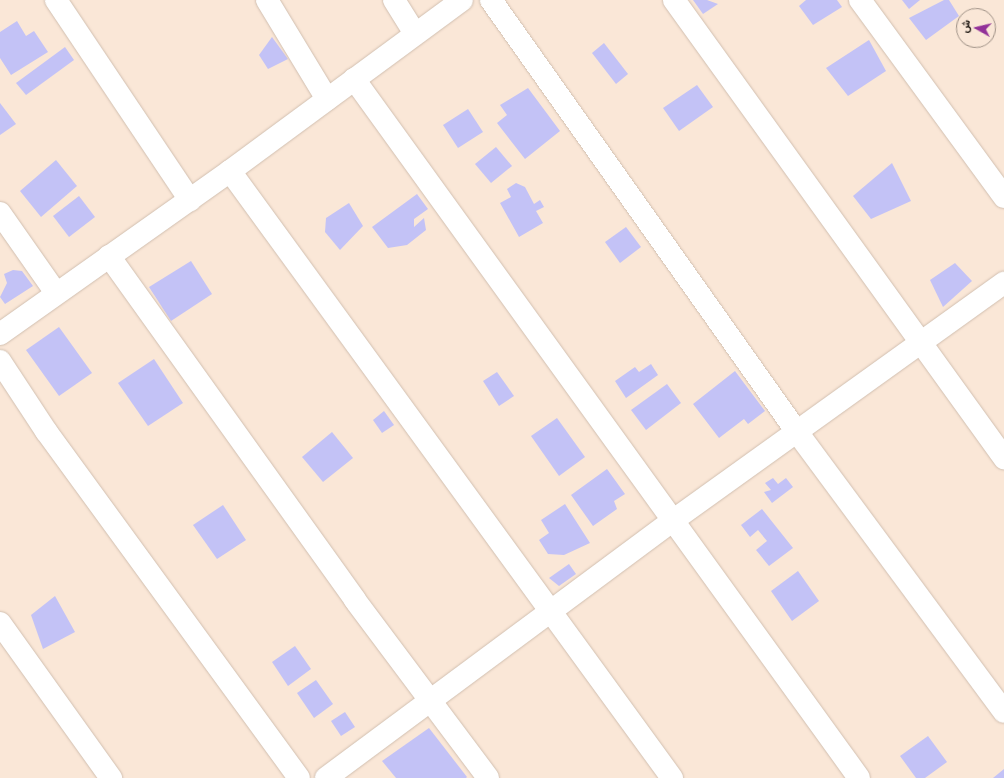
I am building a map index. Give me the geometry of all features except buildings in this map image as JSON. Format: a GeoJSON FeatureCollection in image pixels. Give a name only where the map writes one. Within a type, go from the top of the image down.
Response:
{"type":"FeatureCollection","features":[{"type":"Feature","properties":{"kind":"street"},"geometry":{"type":"LineString","coordinates":[[56,0],[190,200]]}},
{"type":"Feature","properties":{"kind":"street"},"geometry":{"type":"LineString","coordinates":[[267,0],[327,99]]}},
{"type":"Feature","properties":{"kind":"street"},"geometry":{"type":"LineString","coordinates":[[394,0],[415,33]]}},
{"type":"Feature","properties":{"kind":"street"},"geometry":{"type":"LineString","coordinates":[[0,334],[56,293],[190,200],[415,33],[462,0]]}},
{"type":"Feature","properties":{"kind":"street"},"geometry":{"type":"LineString","coordinates":[[492,0],[797,432],[1004,712]]}},
{"type":"Feature","properties":{"kind":"street"},"geometry":{"type":"LineString","coordinates":[[674,0],[922,342],[1004,458]]}},
{"type":"Feature","properties":{"kind":"street"},"geometry":{"type":"LineString","coordinates":[[860,0],[1004,197]]}},
{"type":"Feature","properties":{"kind":"street"},"geometry":{"type":"LineString","coordinates":[[354,79],[600,417],[671,522],[859,778]]}},
{"type":"Feature","properties":{"kind":"street"},"geometry":{"type":"LineString","coordinates":[[230,171],[549,613],[672,778]]}},
{"type":"Feature","properties":{"kind":"street"},"geometry":{"type":"LineString","coordinates":[[0,213],[56,293]]}},
{"type":"Feature","properties":{"kind":"street"},"geometry":{"type":"LineString","coordinates":[[110,256],[430,702],[488,778]]}},
{"type":"Feature","properties":{"kind":"street"},"geometry":{"type":"LineString","coordinates":[[326,778],[671,522],[1004,283]]}},
{"type":"Feature","properties":{"kind":"street"},"geometry":{"type":"LineString","coordinates":[[0,361],[46,431],[299,778]]}},
{"type":"Feature","properties":{"kind":"street"},"geometry":{"type":"LineString","coordinates":[[0,623],[111,778]]}}]}
